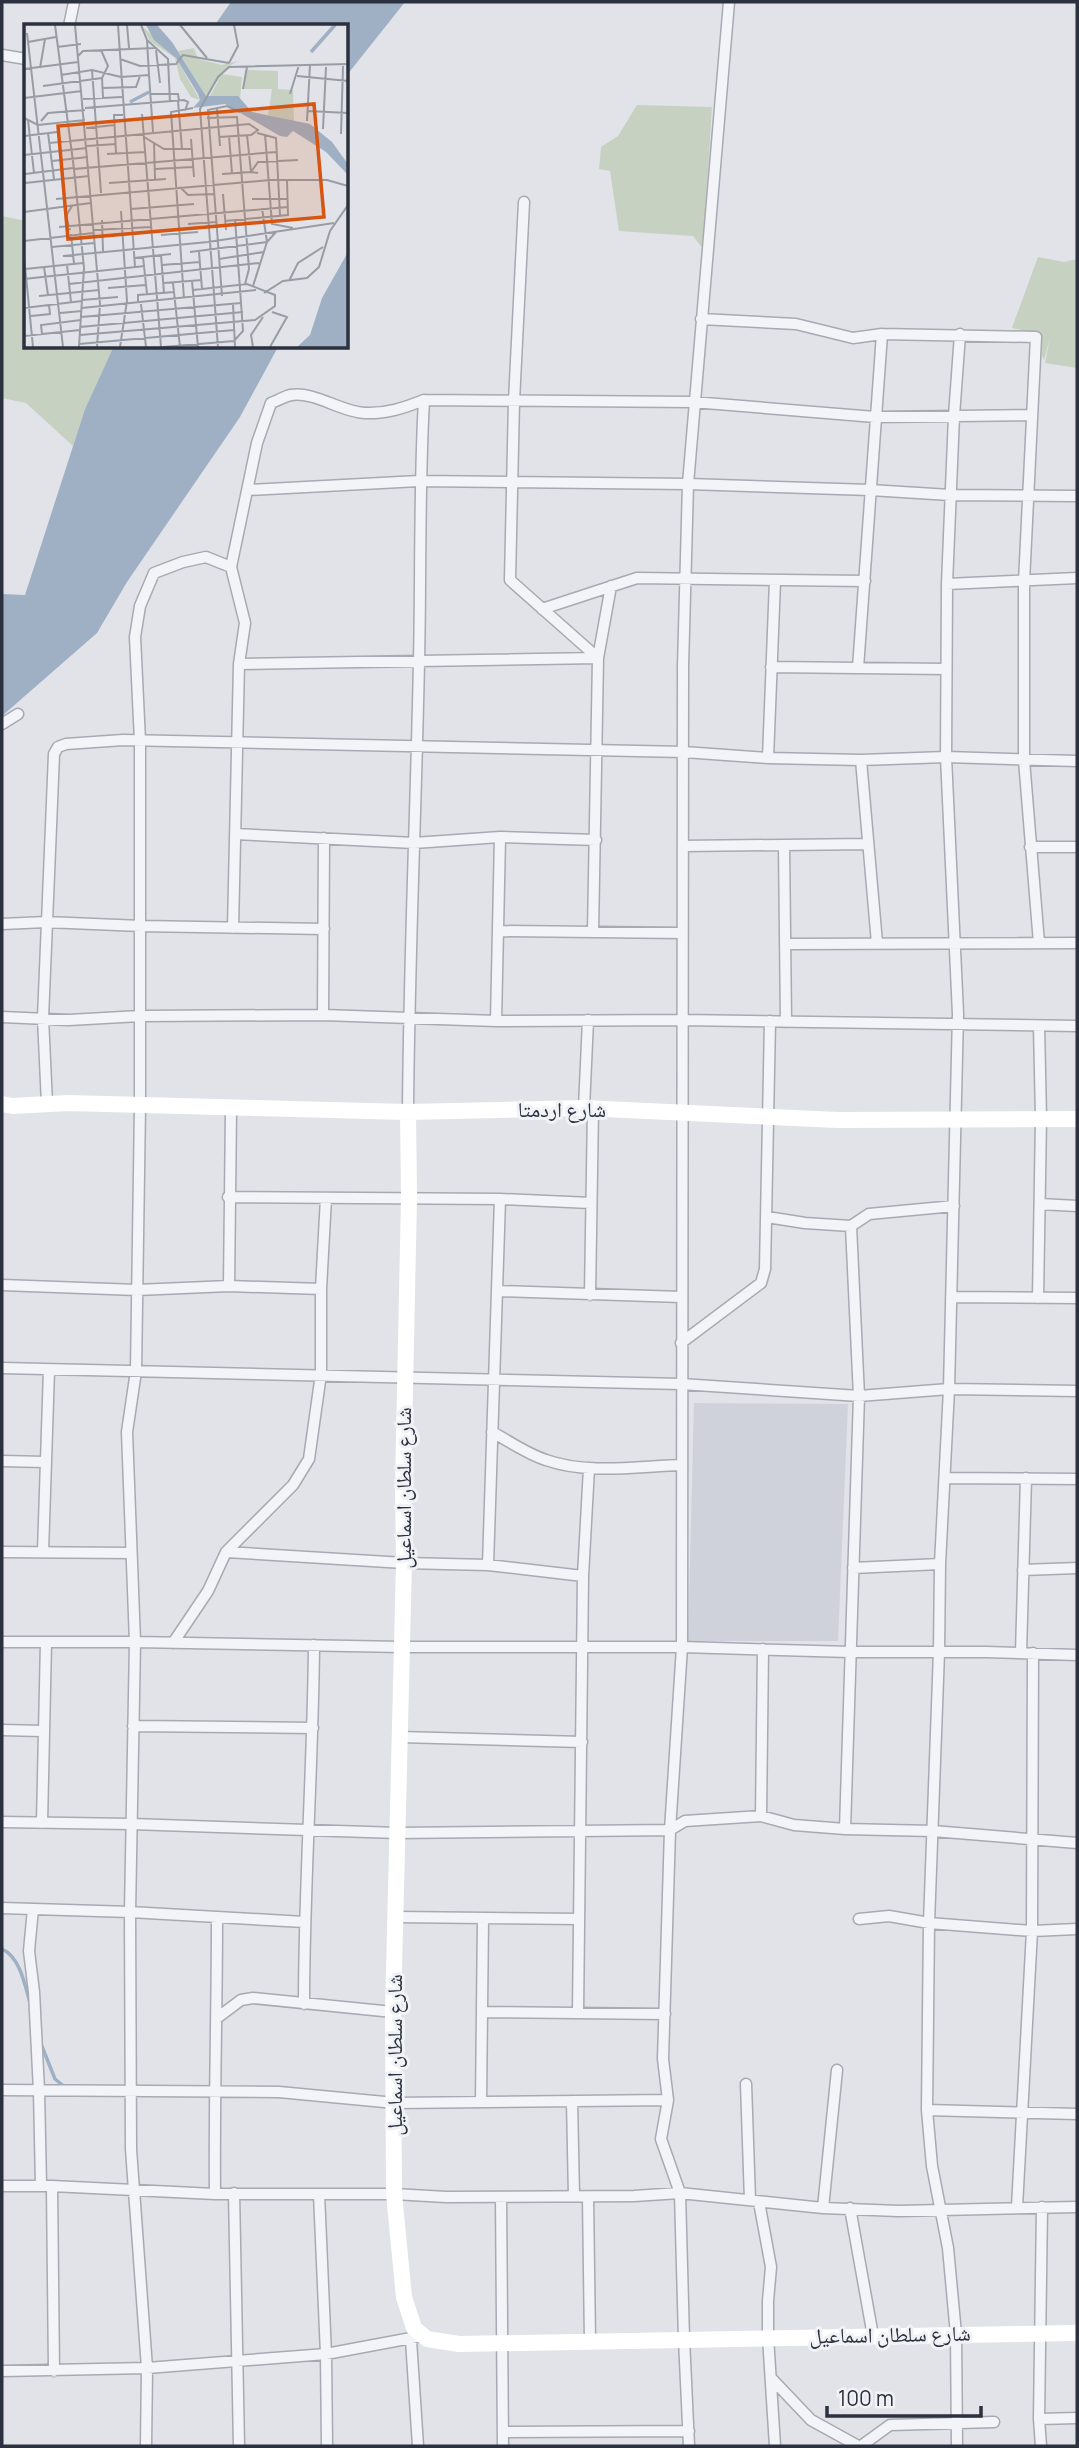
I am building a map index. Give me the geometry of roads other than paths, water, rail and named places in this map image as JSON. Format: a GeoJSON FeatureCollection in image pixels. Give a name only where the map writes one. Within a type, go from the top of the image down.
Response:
{"type":"FeatureCollection","features":[{"type":"Feature","properties":{"kind":"street"},"geometry":{"type":"LineString","coordinates":[[69,24],[74,2]]}},
{"type":"Feature","properties":{"kind":"street"},"geometry":{"type":"LineString","coordinates":[[689,2446],[680,2193],[662,2139],[668,2101],[663,2059],[670,1830],[682,1647],[683,667],[693,402],[729,2]]}},
{"type":"Feature","properties":{"kind":"street"},"geometry":{"type":"LineString","coordinates":[[2,55],[24,59]]}},
{"type":"Feature","properties":{"kind":"street"},"geometry":{"type":"LineString","coordinates":[[524,202],[514,401],[510,580],[598,658]]}},
{"type":"Feature","properties":{"kind":"street"},"geometry":{"type":"LineString","coordinates":[[701,318],[796,324],[853,338],[882,334],[1036,337],[1024,582],[1024,761],[1039,943]]}},
{"type":"Feature","properties":{"kind":"street"},"geometry":{"type":"LineString","coordinates":[[858,668],[882,334]]}},
{"type":"Feature","properties":{"kind":"street"},"geometry":{"type":"LineString","coordinates":[[957,2446],[956,2334],[948,2248],[939,2210],[927,2110],[929,1923],[954,1206],[956,943],[946,757],[946,669],[950,495],[960,334]]}},
{"type":"Feature","properties":{"kind":"street"},"geometry":{"type":"LineString","coordinates":[[233,928],[239,664],[245,623],[230,567],[257,443],[271,404],[292,394],[318,398],[337,408],[365,414],[396,411],[424,400],[693,402],[875,417],[1032,415]]}},
{"type":"Feature","properties":{"kind":"street"},"geometry":{"type":"LineString","coordinates":[[408,1112],[419,661],[419,481],[424,400]]}},
{"type":"Feature","properties":{"kind":"street"},"geometry":{"type":"LineString","coordinates":[[248,490],[419,481],[688,484],[950,495],[1077,496]]}},
{"type":"Feature","properties":{"kind":"street"},"geometry":{"type":"LineString","coordinates":[[146,2446],[147,2368],[131,2149],[130,1912],[135,1642],[127,1432],[136,1371],[141,1106],[140,741],[135,637],[140,606],[154,573],[206,557],[230,567]]}},
{"type":"Feature","properties":{"kind":"street"},"geometry":{"type":"LineString","coordinates":[[542,609],[637,578],[865,581]]}},
{"type":"Feature","properties":{"kind":"street"},"geometry":{"type":"LineString","coordinates":[[947,584],[1077,579]]}},
{"type":"Feature","properties":{"kind":"street"},"geometry":{"type":"LineString","coordinates":[[768,758],[775,581]]}},
{"type":"Feature","properties":{"kind":"street"},"geometry":{"type":"LineString","coordinates":[[593,932],[598,658],[611,586]]}},
{"type":"Feature","properties":{"kind":"street"},"geometry":{"type":"LineString","coordinates":[[239,664],[598,658]]}},
{"type":"Feature","properties":{"kind":"street"},"geometry":{"type":"LineString","coordinates":[[771,667],[946,669]]}},
{"type":"Feature","properties":{"kind":"street"},"geometry":{"type":"LineString","coordinates":[[2,724],[18,714]]}},
{"type":"Feature","properties":{"kind":"street"},"geometry":{"type":"LineString","coordinates":[[47,1104],[43,1018],[54,754],[58,747],[66,744],[140,741],[684,752],[768,758],[861,760],[946,757],[1077,761]]}},
{"type":"Feature","properties":{"kind":"street"},"geometry":{"type":"LineString","coordinates":[[861,760],[877,943]]}},
{"type":"Feature","properties":{"kind":"street"},"geometry":{"type":"LineString","coordinates":[[235,834],[414,843],[500,837],[596,840]]}},
{"type":"Feature","properties":{"kind":"street"},"geometry":{"type":"LineString","coordinates":[[496,1021],[500,837]]}},
{"type":"Feature","properties":{"kind":"street"},"geometry":{"type":"LineString","coordinates":[[323,1015],[324,838]]}},
{"type":"Feature","properties":{"kind":"street"},"geometry":{"type":"LineString","coordinates":[[683,846],[868,844]]}},
{"type":"Feature","properties":{"kind":"street"},"geometry":{"type":"LineString","coordinates":[[783,845],[786,1022]]}},
{"type":"Feature","properties":{"kind":"street"},"geometry":{"type":"LineString","coordinates":[[1030,847],[1077,848]]}},
{"type":"Feature","properties":{"kind":"street"},"geometry":{"type":"LineString","coordinates":[[2,924],[46,922],[324,929]]}},
{"type":"Feature","properties":{"kind":"street"},"geometry":{"type":"LineString","coordinates":[[498,931],[682,933]]}},
{"type":"Feature","properties":{"kind":"street"},"geometry":{"type":"LineString","coordinates":[[785,944],[1077,943]]}},
{"type":"Feature","properties":{"kind":"street"},"geometry":{"type":"LineString","coordinates":[[2,1017],[69,1020],[140,1016],[323,1015],[496,1021],[682,1020],[1077,1026]]}},
{"type":"Feature","properties":{"kind":"street"},"geometry":{"type":"LineString","coordinates":[[588,1020],[590,1294]]}},
{"type":"Feature","properties":{"kind":"street"},"geometry":{"type":"LineString","coordinates":[[681,1343],[761,1283],[765,1269],[770,1021]]}},
{"type":"Feature","properties":{"kind":"street"},"geometry":{"type":"LineString","coordinates":[[1038,1297],[1041,1118],[1039,1026]]}},
{"type":"Feature","properties":{"kind":"street","name":"شارع اردمتا"},"geometry":{"type":"LineString","coordinates":[[2,1104],[408,1112],[589,1108],[769,1117],[955,1121],[1077,1119]]}},
{"type":"Feature","properties":{"kind":"street"},"geometry":{"type":"LineString","coordinates":[[229,1286],[230,1109]]}},
{"type":"Feature","properties":{"kind":"street","name":"شارع سلطان اسماعيل"},"geometry":{"type":"LineString","coordinates":[[408,1112],[404,1563],[393,2012],[394,2194],[404,2297],[416,2338],[459,2344],[501,2344],[1077,2333]]}},
{"type":"Feature","properties":{"kind":"street"},"geometry":{"type":"LineString","coordinates":[[228,1196],[409,1197],[591,1203]]}},
{"type":"Feature","properties":{"kind":"street"},"geometry":{"type":"LineString","coordinates":[[173,1643],[208,1591],[226,1552],[292,1485],[309,1459],[321,1374],[321,1289],[326,1198]]}},
{"type":"Feature","properties":{"kind":"street"},"geometry":{"type":"LineString","coordinates":[[488,1565],[500,1199]]}},
{"type":"Feature","properties":{"kind":"street"},"geometry":{"type":"LineString","coordinates":[[1040,1205],[1077,1206]]}},
{"type":"Feature","properties":{"kind":"street"},"geometry":{"type":"LineString","coordinates":[[767,1217],[851,1226],[869,1213],[954,1206]]}},
{"type":"Feature","properties":{"kind":"street"},"geometry":{"type":"LineString","coordinates":[[845,1829],[859,1396],[851,1226]]}},
{"type":"Feature","properties":{"kind":"street"},"geometry":{"type":"LineString","coordinates":[[2,1285],[138,1290],[229,1286],[321,1289]]}},
{"type":"Feature","properties":{"kind":"street"},"geometry":{"type":"LineString","coordinates":[[497,1292],[681,1297]]}},
{"type":"Feature","properties":{"kind":"street"},"geometry":{"type":"LineString","coordinates":[[951,1297],[1077,1298]]}},
{"type":"Feature","properties":{"kind":"street"},"geometry":{"type":"LineString","coordinates":[[2,1368],[681,1384],[859,1396],[949,1389],[1077,1391]]}},
{"type":"Feature","properties":{"kind":"street"},"geometry":{"type":"LineString","coordinates":[[43,1552],[48,1370]]}},
{"type":"Feature","properties":{"kind":"street"},"geometry":{"type":"LineString","coordinates":[[492,1432],[543,1460],[562,1465],[589,1468],[682,1465]]}},
{"type":"Feature","properties":{"kind":"street"},"geometry":{"type":"LineString","coordinates":[[2,1461],[45,1462]]}},
{"type":"Feature","properties":{"kind":"street"},"geometry":{"type":"LineString","coordinates":[[578,2013],[583,1576],[589,1468]]}},
{"type":"Feature","properties":{"kind":"street"},"geometry":{"type":"LineString","coordinates":[[946,1478],[1077,1479]]}},
{"type":"Feature","properties":{"kind":"street"},"geometry":{"type":"LineString","coordinates":[[1021,1653],[1026,1478]]}},
{"type":"Feature","properties":{"kind":"street"},"geometry":{"type":"LineString","coordinates":[[2,1552],[131,1553]]}},
{"type":"Feature","properties":{"kind":"street"},"geometry":{"type":"LineString","coordinates":[[226,1552],[404,1563],[488,1565],[583,1576]]}},
{"type":"Feature","properties":{"kind":"street"},"geometry":{"type":"LineString","coordinates":[[853,1568],[940,1564]]}},
{"type":"Feature","properties":{"kind":"street"},"geometry":{"type":"LineString","coordinates":[[1023,1570],[1077,1568]]}},
{"type":"Feature","properties":{"kind":"street"},"geometry":{"type":"LineString","coordinates":[[2,1642],[682,1647],[1077,1655]]}},
{"type":"Feature","properties":{"kind":"street"},"geometry":{"type":"LineString","coordinates":[[42,1823],[46,1642]]}},
{"type":"Feature","properties":{"kind":"street"},"geometry":{"type":"LineString","coordinates":[[304,2004],[304,1922],[314,1646]]}},
{"type":"Feature","properties":{"kind":"street"},"geometry":{"type":"LineString","coordinates":[[761,1816],[763,1649]]}},
{"type":"Feature","properties":{"kind":"street"},"geometry":{"type":"LineString","coordinates":[[1017,2207],[1032,1931],[1033,1653]]}},
{"type":"Feature","properties":{"kind":"street"},"geometry":{"type":"LineString","coordinates":[[132,1726],[313,1728]]}},
{"type":"Feature","properties":{"kind":"street"},"geometry":{"type":"LineString","coordinates":[[2,1730],[43,1731]]}},
{"type":"Feature","properties":{"kind":"street"},"geometry":{"type":"LineString","coordinates":[[400,1737],[582,1742]]}},
{"type":"Feature","properties":{"kind":"street"},"geometry":{"type":"LineString","coordinates":[[2,1822],[398,1833],[670,1830],[685,1821],[761,1816],[794,1825],[933,1831],[1077,1843]]}},
{"type":"Feature","properties":{"kind":"street"},"geometry":{"type":"LineString","coordinates":[[2,1908],[304,1922]]}},
{"type":"Feature","properties":{"kind":"street"},"geometry":{"type":"LineString","coordinates":[[33,1909],[29,1951],[47,2185],[54,2371]]}},
{"type":"Feature","properties":{"kind":"street"},"geometry":{"type":"LineString","coordinates":[[859,1919],[889,1916],[929,1923],[1032,1931],[1077,1929]]}},
{"type":"Feature","properties":{"kind":"street"},"geometry":{"type":"LineString","coordinates":[[396,1917],[579,1919]]}},
{"type":"Feature","properties":{"kind":"street"},"geometry":{"type":"LineString","coordinates":[[215,2194],[217,1918]]}},
{"type":"Feature","properties":{"kind":"street"},"geometry":{"type":"LineString","coordinates":[[481,2102],[483,1918]]}},
{"type":"Feature","properties":{"kind":"street"},"geometry":{"type":"LineString","coordinates":[[218,2018],[241,2000],[264,1999],[393,2012]]}},
{"type":"Feature","properties":{"kind":"street"},"geometry":{"type":"LineString","coordinates":[[483,2012],[665,2014]]}},
{"type":"Feature","properties":{"kind":"street"},"geometry":{"type":"LineString","coordinates":[[823,2208],[837,2070]]}},
{"type":"Feature","properties":{"kind":"street"},"geometry":{"type":"LineString","coordinates":[[746,2084],[754,2201],[771,2267],[768,2337],[775,2446]]}},
{"type":"Feature","properties":{"kind":"street"},"geometry":{"type":"LineString","coordinates":[[2,2090],[279,2092],[395,2103],[668,2101]]}},
{"type":"Feature","properties":{"kind":"street"},"geometry":{"type":"LineString","coordinates":[[572,2101],[574,2196]]}},
{"type":"Feature","properties":{"kind":"street"},"geometry":{"type":"LineString","coordinates":[[927,2110],[1077,2114]]}},
{"type":"Feature","properties":{"kind":"street"},"geometry":{"type":"LineString","coordinates":[[2,2186],[47,2185],[215,2194],[501,2197],[680,2193],[823,2208],[898,2211],[1077,2207]]}},
{"type":"Feature","properties":{"kind":"street"},"geometry":{"type":"LineString","coordinates":[[234,2193],[239,2446]]}},
{"type":"Feature","properties":{"kind":"street"},"geometry":{"type":"LineString","coordinates":[[319,2194],[327,2446]]}},
{"type":"Feature","properties":{"kind":"street"},"geometry":{"type":"LineString","coordinates":[[501,2197],[503,2446]]}},
{"type":"Feature","properties":{"kind":"street"},"geometry":{"type":"LineString","coordinates":[[588,2197],[590,2342]]}},
{"type":"Feature","properties":{"kind":"street"},"geometry":{"type":"LineString","coordinates":[[1041,2446],[1039,2419],[1042,2207]]}},
{"type":"Feature","properties":{"kind":"street"},"geometry":{"type":"LineString","coordinates":[[850,2208],[873,2336]]}},
{"type":"Feature","properties":{"kind":"street"},"geometry":{"type":"LineString","coordinates":[[2,2371],[147,2368],[326,2354],[416,2338],[418,2446]]}},
{"type":"Feature","properties":{"kind":"street"},"geometry":{"type":"LineString","coordinates":[[772,2379],[811,2420],[859,2446],[890,2425],[994,2422]]}},
{"type":"Feature","properties":{"kind":"street"},"geometry":{"type":"LineString","coordinates":[[1039,2419],[1077,2418]]}},
{"type":"Feature","properties":{"kind":"street"},"geometry":{"type":"LineString","coordinates":[[503,2432],[689,2431]]}},
{"type":"Feature","properties":{"kind":"street"},"geometry":{"type":"LineString","coordinates":[[597,2433],[598,2446]]}},
{"type":"Feature","properties":{"kind":"water"},"geometry":{"type":"Polygon","coordinates":[[[231,2],[405,2],[348,74],[348,24],[215,24],[231,2]]]}},
{"type":"Feature","properties":{"kind":"water"},"geometry":{"type":"Polygon","coordinates":[[[113,348],[277,348],[240,417],[127,582],[97,633],[2,716],[2,594],[25,595],[85,409],[113,348]]]}},
{"type":"Feature","properties":{"kind":"waterway"},"geometry":{"type":"LineString","coordinates":[[2,1949],[17,1965],[30,2003]]}},
{"type":"Feature","properties":{"kind":"waterway"},"geometry":{"type":"LineString","coordinates":[[41,2044],[55,2079],[66,2088]]}}]}
